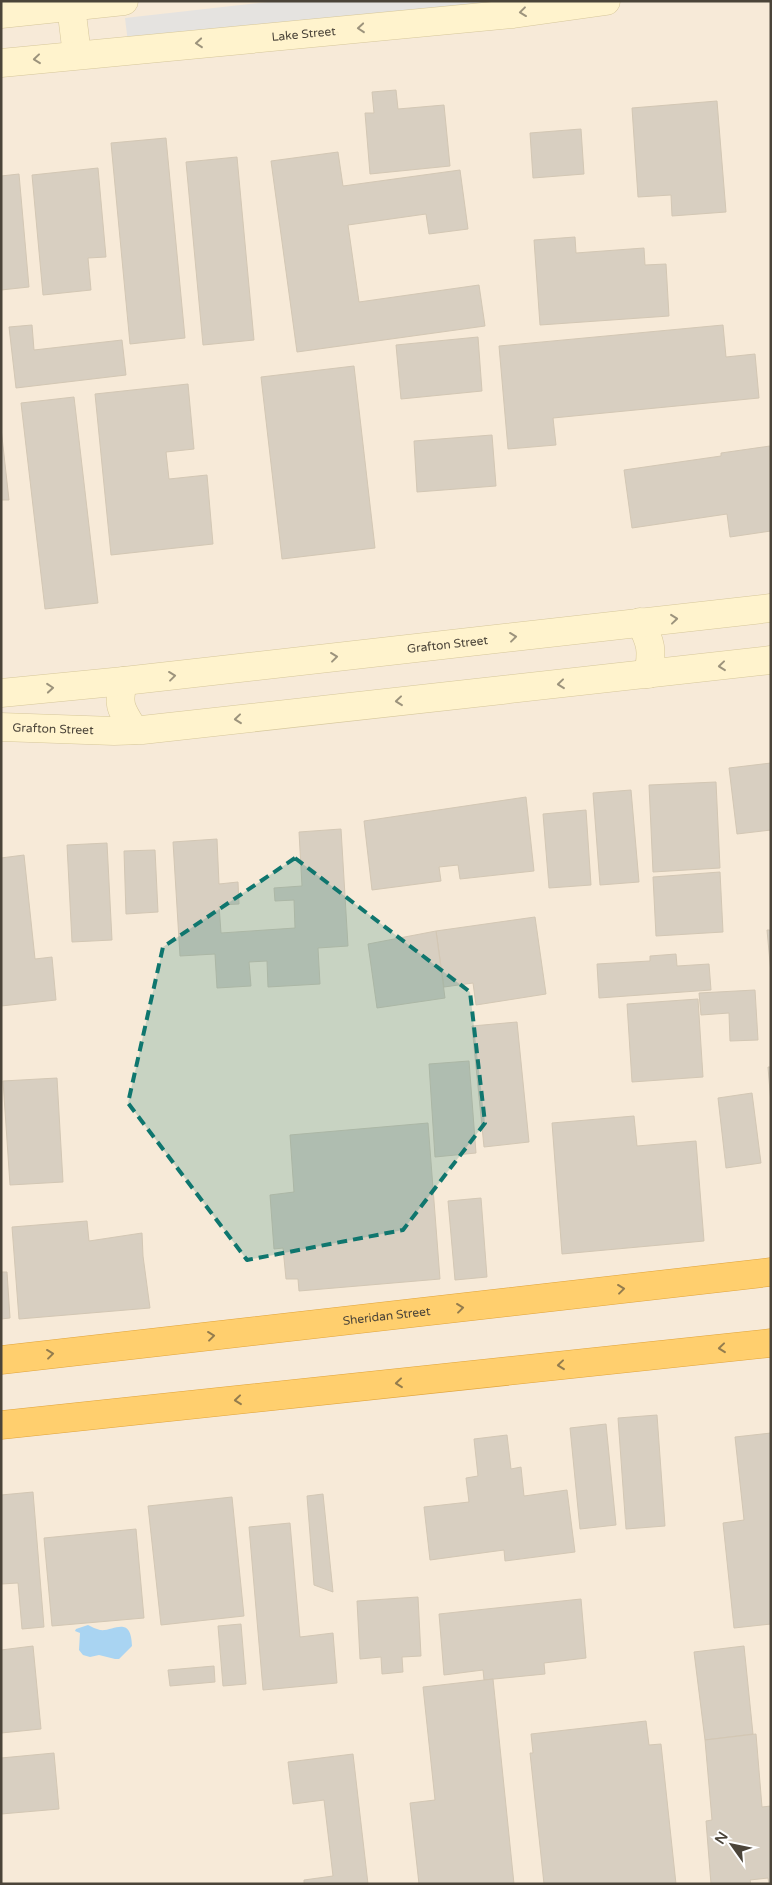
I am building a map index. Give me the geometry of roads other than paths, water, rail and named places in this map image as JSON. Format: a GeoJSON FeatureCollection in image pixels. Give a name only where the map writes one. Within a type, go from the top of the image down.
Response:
{"type":"FeatureCollection","features":[{"type":"Feature","properties":{"kind":"highway","name":"Sheridan Street"},"geometry":{"type":"LineString","coordinates":[[1,1360],[771,1272]]}},
{"type":"Feature","properties":{"kind":"highway"},"geometry":{"type":"LineString","coordinates":[[1,1425],[771,1343]]}},
{"type":"Feature","properties":{"kind":"street"},"geometry":{"type":"LineString","coordinates":[[1,14],[124,1]]}},
{"type":"Feature","properties":{"kind":"street","name":"Lake Street"},"geometry":{"type":"LineString","coordinates":[[1,63],[513,14],[566,4],[606,1]]}},
{"type":"Feature","properties":{"kind":"street"},"geometry":{"type":"LineString","coordinates":[[71,6],[77,55]]}},
{"type":"Feature","properties":{"kind":"street","name":"Grafton Street"},"geometry":{"type":"LineString","coordinates":[[1,693],[124,681],[771,608]]}},
{"type":"Feature","properties":{"kind":"street"},"geometry":{"type":"LineString","coordinates":[[640,622],[650,642],[651,660],[648,674]]}},
{"type":"Feature","properties":{"kind":"street","name":"Grafton Street"},"geometry":{"type":"LineString","coordinates":[[1,727],[134,730],[771,660]]}},
{"type":"Feature","properties":{"kind":"street"},"geometry":{"type":"LineString","coordinates":[[124,681],[119,700],[121,709],[134,730]]}},
{"type":"Feature","properties":{"kind":"water"},"geometry":{"type":"Polygon","coordinates":[[[88,1625],[100,1630],[125,1627],[131,1636],[132,1646],[119,1659],[99,1655],[90,1657],[83,1655],[79,1650],[80,1633],[75,1631],[88,1625]]]}}]}
